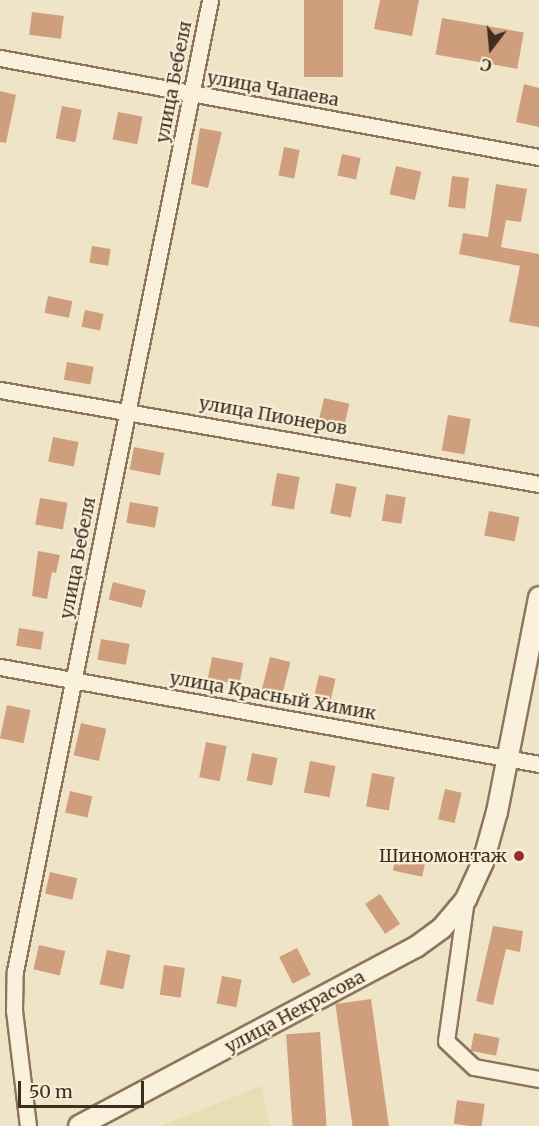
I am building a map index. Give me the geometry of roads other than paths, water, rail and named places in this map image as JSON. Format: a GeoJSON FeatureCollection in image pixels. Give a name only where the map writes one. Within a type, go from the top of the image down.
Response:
{"type":"FeatureCollection","features":[{"type":"Feature","properties":{"kind":"street","name":"улица Бебеля"},"geometry":{"type":"LineString","coordinates":[[28,1126],[7,1009],[210,0]]}},
{"type":"Feature","properties":{"kind":"street","name":"улица Чапаева"},"geometry":{"type":"LineString","coordinates":[[0,58],[539,157]]}},
{"type":"Feature","properties":{"kind":"street","name":"улица Пионеров"},"geometry":{"type":"LineString","coordinates":[[0,390],[128,410],[539,484]]}},
{"type":"Feature","properties":{"kind":"street","name":"улица Некрасова"},"geometry":{"type":"LineString","coordinates":[[79,1126],[416,947],[442,928],[465,899],[483,862],[497,812],[539,597]]}},
{"type":"Feature","properties":{"kind":"street","name":"улица Красный Химик"},"geometry":{"type":"LineString","coordinates":[[0,668],[539,764]]}},
{"type":"Feature","properties":{"kind":"street","name":"улица Некрасова"},"geometry":{"type":"LineString","coordinates":[[465,899],[446,1041],[474,1067],[539,1079]]}},
{"type":"Feature","properties":{"kind":"place","name":"Шиномонтаж"},"geometry":{"type":"Point","coordinates":[519,856]}}]}
